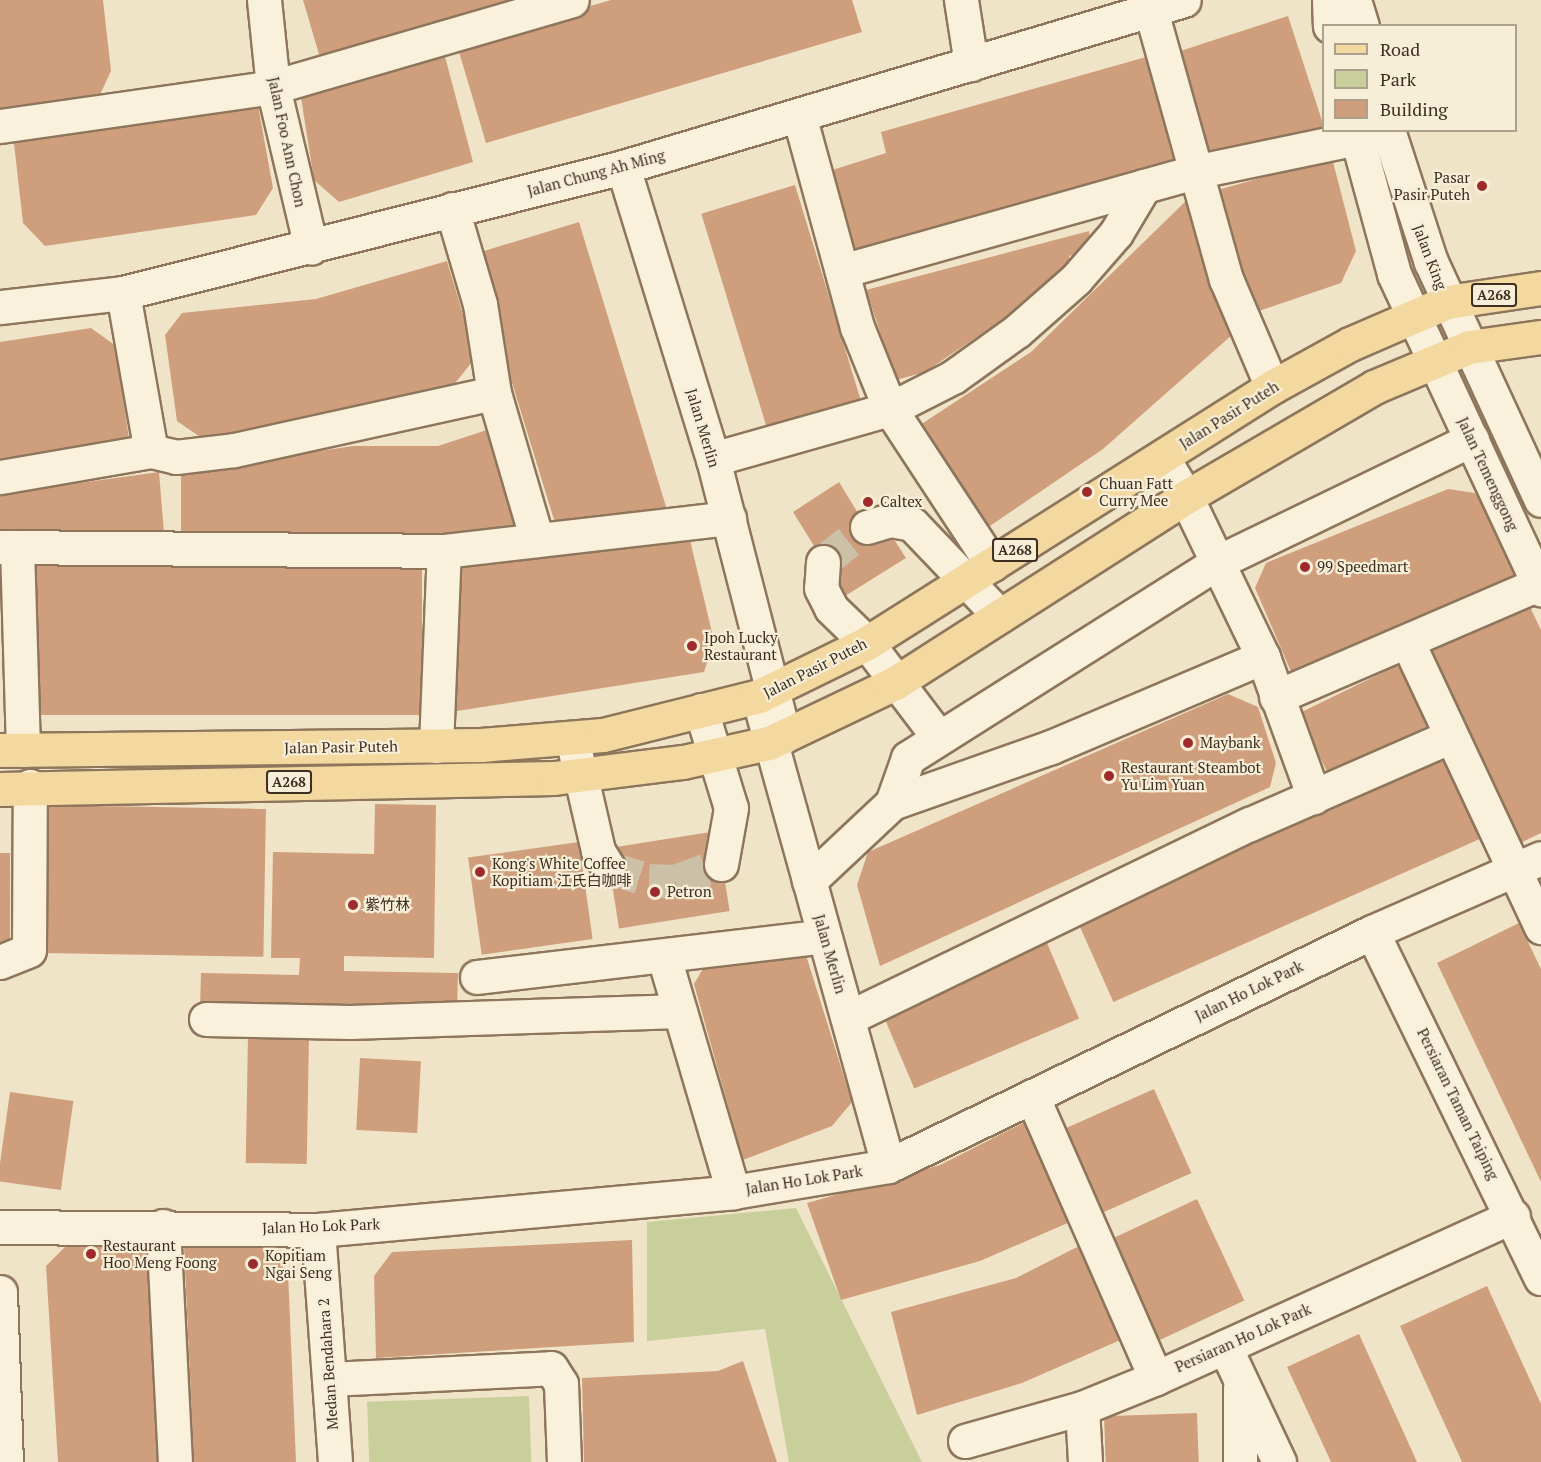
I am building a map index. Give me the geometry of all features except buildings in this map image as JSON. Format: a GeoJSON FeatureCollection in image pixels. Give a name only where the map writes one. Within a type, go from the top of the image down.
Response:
{"type":"FeatureCollection","features":[{"type":"Feature","properties":{"kind":"main road","name":"Jalan Pasir Puteh"},"geometry":{"type":"LineString","coordinates":[[12,750],[436,746],[572,738],[701,711],[766,694],[867,643],[1272,387],[1414,315],[1447,302],[1541,288]]}},
{"type":"Feature","properties":{"kind":"main road","name":"A268"},"geometry":{"type":"LineString","coordinates":[[15,787],[578,776],[717,754],[777,739],[895,683],[1186,497],[1354,398],[1435,360],[1469,347],[1541,337]]}},
{"type":"Feature","properties":{"kind":"street","name":"Jalan Foo Ann Chon"},"geometry":{"type":"LineString","coordinates":[[264,0],[273,87],[311,248]]}},
{"type":"Feature","properties":{"kind":"street"},"geometry":{"type":"LineString","coordinates":[[0,126],[273,87],[572,0]]}},
{"type":"Feature","properties":{"kind":"street"},"geometry":{"type":"LineString","coordinates":[[961,0],[971,64]]}},
{"type":"Feature","properties":{"kind":"street","name":"Jalan Chung Ah Ming"},"geometry":{"type":"LineString","coordinates":[[0,307],[123,293],[311,248],[452,209],[623,167],[971,64],[1149,4],[1184,0]]}},
{"type":"Feature","properties":{"kind":"street"},"geometry":{"type":"LineString","coordinates":[[1329,0],[1330,24]]}},
{"type":"Feature","properties":{"kind":"street"},"geometry":{"type":"LineString","coordinates":[[1354,0],[1361,24]]}},
{"type":"Feature","properties":{"kind":"street"},"geometry":{"type":"LineString","coordinates":[[1149,4],[1194,172],[1226,279],[1272,387]]}},
{"type":"Feature","properties":{"kind":"street"},"geometry":{"type":"LineString","coordinates":[[799,115],[857,327],[890,409],[979,572],[1000,616]]}},
{"type":"Feature","properties":{"kind":"street","name":"Jalan King"},"geometry":{"type":"LineString","coordinates":[[1389,132],[1447,302],[1469,347]]}},
{"type":"Feature","properties":{"kind":"street"},"geometry":{"type":"LineString","coordinates":[[842,271],[1194,172],[1356,134],[1394,273],[1414,315]]}},
{"type":"Feature","properties":{"kind":"street","name":"Jalan Merlin"},"geometry":{"type":"LineString","coordinates":[[623,167],[729,518],[809,881],[888,1166]]}},
{"type":"Feature","properties":{"kind":"street"},"geometry":{"type":"LineString","coordinates":[[712,459],[890,409],[953,377],[1017,331],[1076,279],[1116,233],[1144,186]]}},
{"type":"Feature","properties":{"kind":"street"},"geometry":{"type":"LineString","coordinates":[[452,209],[480,304],[494,393],[537,540]]}},
{"type":"Feature","properties":{"kind":"street"},"geometry":{"type":"LineString","coordinates":[[123,293],[151,451]]}},
{"type":"Feature","properties":{"kind":"street","name":"Jalan Temenggong"},"geometry":{"type":"LineString","coordinates":[[1414,315],[1540,587]]}},
{"type":"Feature","properties":{"kind":"street"},"geometry":{"type":"LineString","coordinates":[[1469,347],[1541,500]]}},
{"type":"Feature","properties":{"kind":"street"},"geometry":{"type":"LineString","coordinates":[[0,477],[151,451],[176,457],[234,450],[494,393]]}},
{"type":"Feature","properties":{"kind":"street"},"geometry":{"type":"LineString","coordinates":[[892,803],[908,758],[1218,562],[1472,439]]}},
{"type":"Feature","properties":{"kind":"street"},"geometry":{"type":"LineString","coordinates":[[1162,457],[1186,497],[1263,657],[1314,797]]}},
{"type":"Feature","properties":{"kind":"street"},"geometry":{"type":"LineString","coordinates":[[12,750],[8,547],[444,550],[729,518]]}},
{"type":"Feature","properties":{"kind":"street"},"geometry":{"type":"LineString","coordinates":[[867,527],[890,520],[912,524],[979,572]]}},
{"type":"Feature","properties":{"kind":"street"},"geometry":{"type":"LineString","coordinates":[[436,746],[444,550]]}},
{"type":"Feature","properties":{"kind":"street"},"geometry":{"type":"LineString","coordinates":[[824,562],[821,588],[831,608],[867,643],[895,683],[939,738]]}},
{"type":"Feature","properties":{"kind":"street"},"geometry":{"type":"LineString","coordinates":[[1276,697],[1540,587]]}},
{"type":"Feature","properties":{"kind":"street"},"geometry":{"type":"LineString","coordinates":[[1408,643],[1451,736],[1527,864],[1541,927]]}},
{"type":"Feature","properties":{"kind":"street"},"geometry":{"type":"LineString","coordinates":[[809,881],[892,803],[1051,747],[1263,657]]}},
{"type":"Feature","properties":{"kind":"street"},"geometry":{"type":"LineString","coordinates":[[701,711],[717,754],[731,808],[721,864]]}},
{"type":"Feature","properties":{"kind":"street"},"geometry":{"type":"LineString","coordinates":[[848,1018],[1314,797],[1451,736]]}},
{"type":"Feature","properties":{"kind":"street"},"geometry":{"type":"LineString","coordinates":[[572,738],[578,776],[598,851],[608,867]]}},
{"type":"Feature","properties":{"kind":"street"},"geometry":{"type":"LineString","coordinates":[[0,962],[29,950],[15,787]]}},
{"type":"Feature","properties":{"kind":"street","name":"Jalan Ho Lok Park"},"geometry":{"type":"LineString","coordinates":[[0,1227],[318,1230],[733,1192],[888,1166],[1372,932],[1527,864]]}},
{"type":"Feature","properties":{"kind":"street","name":"Persiaran Taman Taiping"},"geometry":{"type":"LineString","coordinates":[[1372,932],[1513,1216],[1541,1278]]}},
{"type":"Feature","properties":{"kind":"street"},"geometry":{"type":"LineString","coordinates":[[477,977],[664,957],[824,936]]}},
{"type":"Feature","properties":{"kind":"street"},"geometry":{"type":"LineString","coordinates":[[664,957],[733,1192]]}},
{"type":"Feature","properties":{"kind":"street"},"geometry":{"type":"LineString","coordinates":[[206,1019],[350,1022],[680,1011]]}},
{"type":"Feature","properties":{"kind":"street"},"geometry":{"type":"LineString","coordinates":[[1032,1096],[1156,1378]]}},
{"type":"Feature","properties":{"kind":"street","name":"Persiaran Ho Lok Park"},"geometry":{"type":"LineString","coordinates":[[965,1441],[1082,1408],[1156,1378],[1513,1216]]}},
{"type":"Feature","properties":{"kind":"street"},"geometry":{"type":"LineString","coordinates":[[163,1227],[175,1462]]}},
{"type":"Feature","properties":{"kind":"street","name":"Medan Bendahara 2"},"geometry":{"type":"LineString","coordinates":[[318,1230],[335,1462]]}},
{"type":"Feature","properties":{"kind":"street"},"geometry":{"type":"LineString","coordinates":[[0,1292],[6,1462]]}},
{"type":"Feature","properties":{"kind":"street"},"geometry":{"type":"LineString","coordinates":[[1225,1347],[1279,1462]]}},
{"type":"Feature","properties":{"kind":"street"},"geometry":{"type":"LineString","coordinates":[[329,1379],[551,1368],[561,1384],[564,1462]]}},
{"type":"Feature","properties":{"kind":"street"},"geometry":{"type":"LineString","coordinates":[[1240,1380],[1240,1462]]}},
{"type":"Feature","properties":{"kind":"street"},"geometry":{"type":"LineString","coordinates":[[1082,1408],[1085,1462]]}},
{"type":"Feature","properties":{"kind":"green space"},"geometry":{"type":"Polygon","coordinates":[[[796,1208],[922,1462],[789,1462],[765,1329],[647,1341],[647,1222],[796,1208]]]}},
{"type":"Feature","properties":{"kind":"green space"},"geometry":{"type":"Polygon","coordinates":[[[529,1396],[531,1462],[369,1462],[367,1402],[529,1396]]]}},
{"type":"Feature","properties":{"kind":"tunnel"},"geometry":{"type":"LineString","coordinates":[[823,562],[867,527]]}},
{"type":"Feature","properties":{"kind":"tunnel"},"geometry":{"type":"LineString","coordinates":[[608,867],[649,880],[675,881],[721,864]]}},
{"type":"Feature","properties":{"kind":"place","name":"Pasar Pasir Puteh"},"geometry":{"type":"Point","coordinates":[1482,186]}},
{"type":"Feature","properties":{"kind":"place","name":"Chuan Fatt Curry Mee"},"geometry":{"type":"Point","coordinates":[1087,492]}},
{"type":"Feature","properties":{"kind":"place","name":"Caltex"},"geometry":{"type":"Point","coordinates":[868,502]}},
{"type":"Feature","properties":{"kind":"place","name":"99 Speedmart"},"geometry":{"type":"Point","coordinates":[1305,567]}},
{"type":"Feature","properties":{"kind":"place","name":"Ipoh Lucky Restaurant"},"geometry":{"type":"Point","coordinates":[692,646]}},
{"type":"Feature","properties":{"kind":"place","name":"Maybank"},"geometry":{"type":"Point","coordinates":[1188,743]}},
{"type":"Feature","properties":{"kind":"place","name":"Restaurant Steambot Yu Lim Yuan"},"geometry":{"type":"Point","coordinates":[1109,776]}},
{"type":"Feature","properties":{"kind":"place","name":"Kong's White Coffee Kopitiam 江氏白咖啡"},"geometry":{"type":"Point","coordinates":[480,872]}},
{"type":"Feature","properties":{"kind":"place","name":"Petron"},"geometry":{"type":"Point","coordinates":[655,892]}},
{"type":"Feature","properties":{"kind":"place","name":"紫竹林"},"geometry":{"type":"Point","coordinates":[353,905]}},
{"type":"Feature","properties":{"kind":"place","name":"Restaurant Hoo Meng Foong"},"geometry":{"type":"Point","coordinates":[91,1254]}},
{"type":"Feature","properties":{"kind":"place","name":"Kopitiam Ngai Seng"},"geometry":{"type":"Point","coordinates":[253,1264]}}]}
